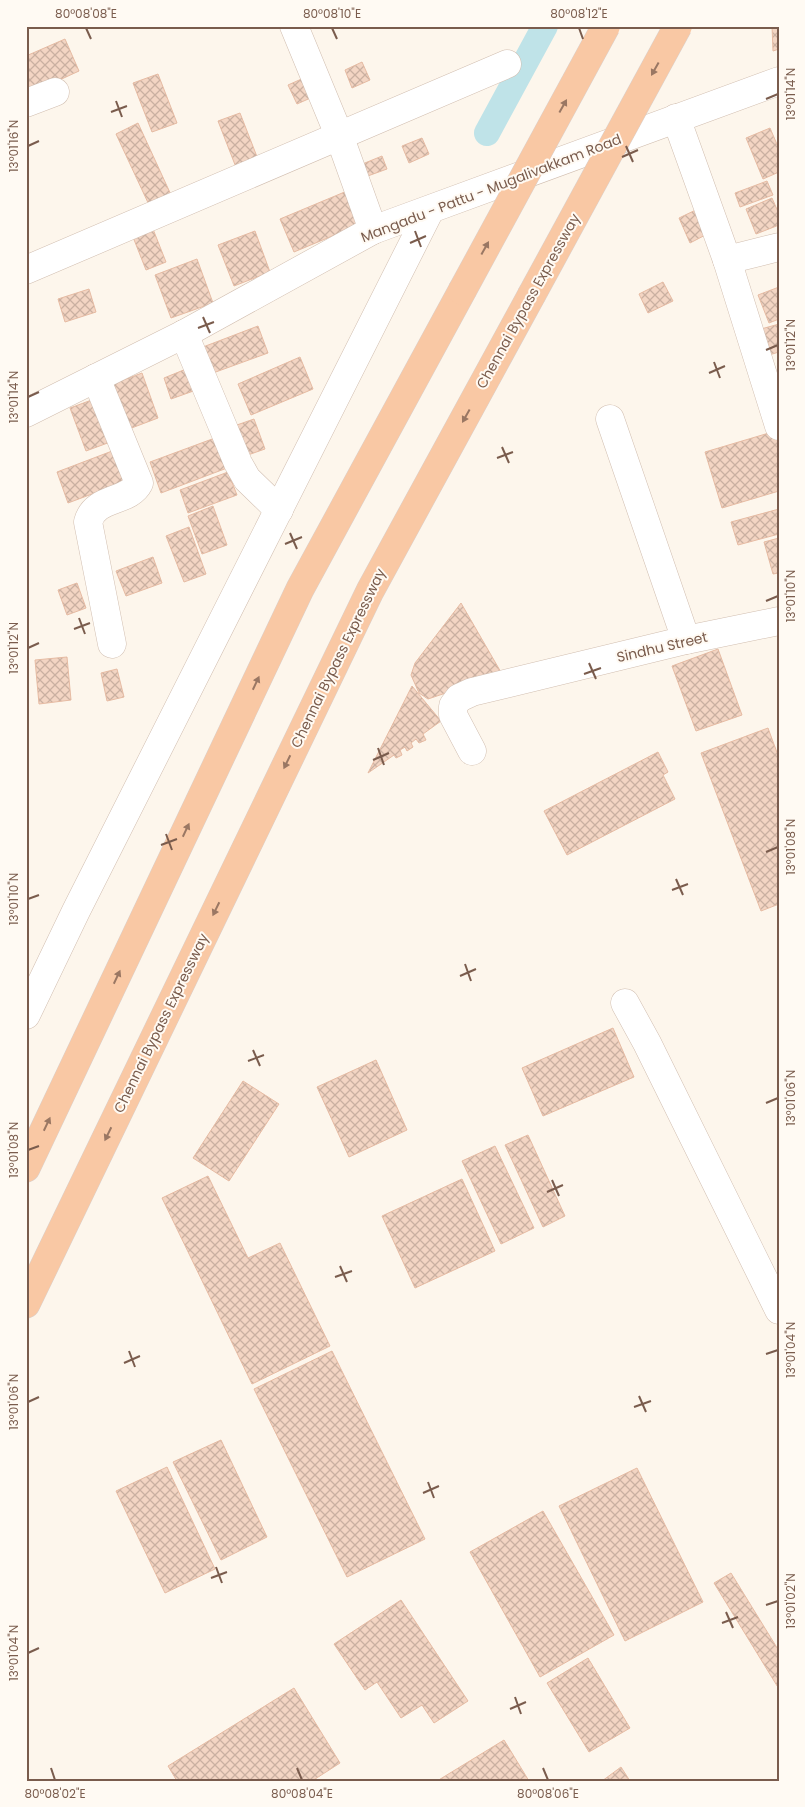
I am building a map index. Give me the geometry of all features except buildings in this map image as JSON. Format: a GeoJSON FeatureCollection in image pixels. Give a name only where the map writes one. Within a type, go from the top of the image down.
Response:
{"type":"FeatureCollection","features":[{"type":"Feature","properties":{"kind":"highway"},"geometry":{"type":"LineString","coordinates":[[26,1168],[300,589],[606,26]]}},
{"type":"Feature","properties":{"kind":"highway","name":"Chennai Bypass Expressway"},"geometry":{"type":"LineString","coordinates":[[26,1304],[370,591],[678,26]]}},
{"type":"Feature","properties":{"kind":"street"},"geometry":{"type":"LineString","coordinates":[[294,26],[338,135],[373,230]]}},
{"type":"Feature","properties":{"kind":"street"},"geometry":{"type":"LineString","coordinates":[[26,270],[507,64]]}},
{"type":"Feature","properties":{"kind":"street","name":"Mangadu - Pattu - Mugalivakkam Road"},"geometry":{"type":"LineString","coordinates":[[26,413],[184,334],[373,230],[779,80]]}},
{"type":"Feature","properties":{"kind":"street"},"geometry":{"type":"LineString","coordinates":[[26,103],[55,92]]}},
{"type":"Feature","properties":{"kind":"street"},"geometry":{"type":"LineString","coordinates":[[676,118],[727,260],[778,422]]}},
{"type":"Feature","properties":{"kind":"street"},"geometry":{"type":"LineString","coordinates":[[26,1014],[76,910],[430,210]]}},
{"type":"Feature","properties":{"kind":"street"},"geometry":{"type":"LineString","coordinates":[[727,260],[779,248]]}},
{"type":"Feature","properties":{"kind":"street"},"geometry":{"type":"LineString","coordinates":[[184,334],[247,479],[279,510]]}},
{"type":"Feature","properties":{"kind":"street"},"geometry":{"type":"LineString","coordinates":[[96,378],[139,483],[134,489],[93,510],[88,522],[112,644]]}},
{"type":"Feature","properties":{"kind":"street"},"geometry":{"type":"LineString","coordinates":[[610,419],[686,640]]}},
{"type":"Feature","properties":{"kind":"street","name":"Sindhu Street"},"geometry":{"type":"LineString","coordinates":[[472,751],[453,715],[453,706],[459,698],[472,692],[686,640],[779,621]]}},
{"type":"Feature","properties":{"kind":"street"},"geometry":{"type":"LineString","coordinates":[[625,1003],[648,1043],[779,1310]]}},
{"type":"Feature","properties":{"kind":"waterway"},"geometry":{"type":"LineString","coordinates":[[487,133],[545,26]]}}]}
